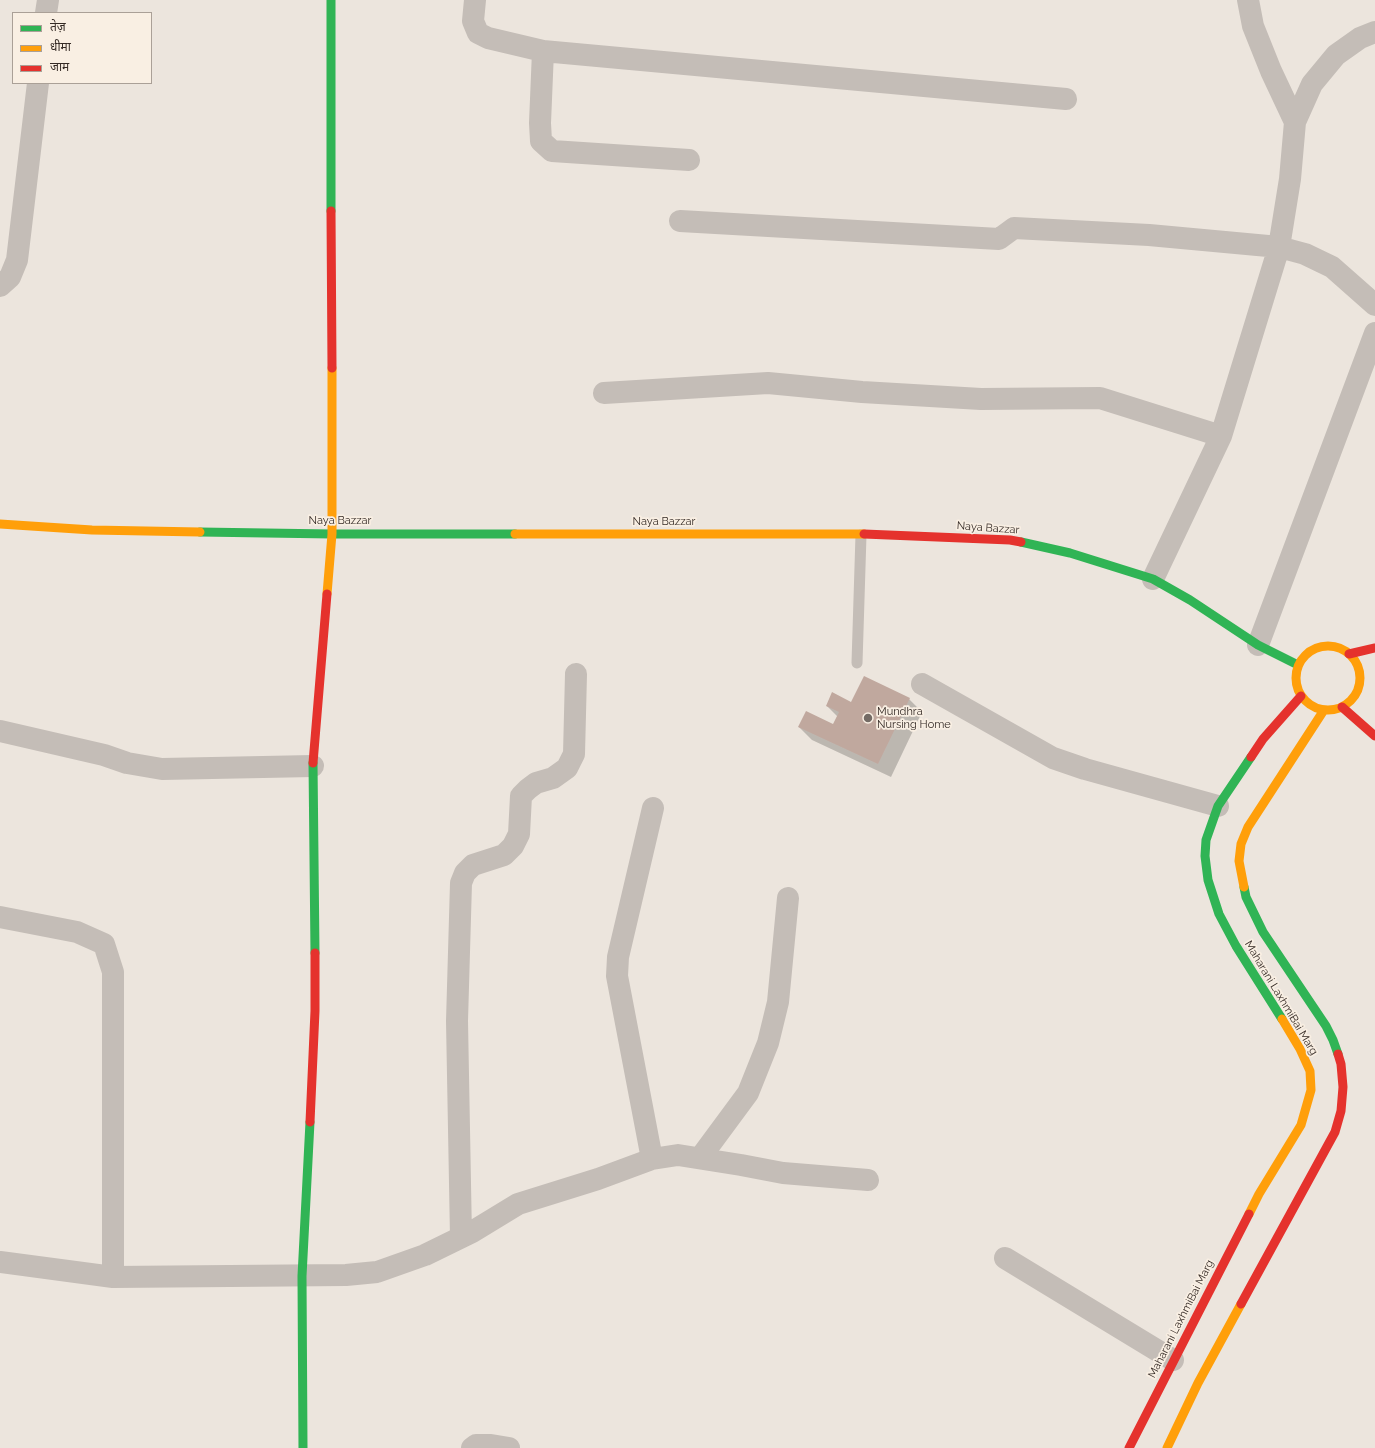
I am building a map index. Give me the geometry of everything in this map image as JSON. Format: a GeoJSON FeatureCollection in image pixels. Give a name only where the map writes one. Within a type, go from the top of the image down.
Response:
{"type":"FeatureCollection","features":[{"type":"Feature","properties":{"kind":"main road"},"geometry":{"type":"LineString","coordinates":[[303,1448],[302,1276],[315,1011],[313,766],[332,534],[331,0]]}},
{"type":"Feature","properties":{"kind":"main road","name":"Naya Bazzar"},"geometry":{"type":"LineString","coordinates":[[0,524],[92,530],[332,534],[861,535],[1010,540],[1070,553],[1153,579],[1190,600],[1258,645],[1298,665]]}},
{"type":"Feature","properties":{"kind":"main road"},"geometry":{"type":"LineString","coordinates":[[1330,646],[1340,648],[1355,660],[1359,668],[1363,684],[1353,698],[1342,707],[1334,710],[1315,708],[1301,696],[1296,686],[1298,665],[1311,651],[1321,647],[1330,646]]}},
{"type":"Feature","properties":{"kind":"main road"},"geometry":{"type":"LineString","coordinates":[[1349,654],[1375,648]]}},
{"type":"Feature","properties":{"kind":"main road","name":"Maharani LaxhmiBai Marg"},"geometry":{"type":"LineString","coordinates":[[1129,1448],[1259,1194],[1301,1125],[1311,1090],[1310,1071],[1300,1049],[1236,946],[1218,914],[1208,880],[1205,856],[1206,840],[1218,806],[1262,739],[1301,696]]}},
{"type":"Feature","properties":{"kind":"main road"},"geometry":{"type":"LineString","coordinates":[[1342,707],[1375,736]]}},
{"type":"Feature","properties":{"kind":"main road"},"geometry":{"type":"LineString","coordinates":[[1167,1448],[1198,1383],[1335,1132],[1341,1111],[1343,1087],[1341,1064],[1333,1040],[1326,1026],[1263,932],[1246,897],[1239,861],[1240,844],[1248,827],[1324,710]]}},
{"type":"Feature","properties":{"kind":"street"},"geometry":{"type":"LineString","coordinates":[[46,12],[48,0]]}},
{"type":"Feature","properties":{"kind":"street"},"geometry":{"type":"LineString","coordinates":[[475,0],[473,21],[478,33],[488,38],[543,51],[1066,98]]}},
{"type":"Feature","properties":{"kind":"street"},"geometry":{"type":"LineString","coordinates":[[1248,0],[1253,26],[1295,122]]}},
{"type":"Feature","properties":{"kind":"street"},"geometry":{"type":"LineString","coordinates":[[1153,579],[1221,436],[1279,247],[1290,179],[1295,122],[1312,84],[1336,55],[1360,38],[1375,32]]}},
{"type":"Feature","properties":{"kind":"street"},"geometry":{"type":"LineString","coordinates":[[543,51],[540,123],[541,141],[552,151],[690,160]]}},
{"type":"Feature","properties":{"kind":"street"},"geometry":{"type":"LineString","coordinates":[[0,286],[10,277],[17,260],[38,84]]}},
{"type":"Feature","properties":{"kind":"street"},"geometry":{"type":"LineString","coordinates":[[680,221],[999,239],[1014,228],[1149,235],[1279,247],[1305,254],[1332,267],[1375,305]]}},
{"type":"Feature","properties":{"kind":"street"},"geometry":{"type":"LineString","coordinates":[[1258,645],[1375,333]]}},
{"type":"Feature","properties":{"kind":"street"},"geometry":{"type":"LineString","coordinates":[[604,392],[768,383],[862,392],[981,400],[1100,398],[1221,436]]}},
{"type":"Feature","properties":{"kind":"street"},"geometry":{"type":"LineString","coordinates":[[461,1237],[457,1021],[461,883],[465,873],[473,865],[504,855],[513,846],[519,834],[521,796],[536,783],[553,778],[567,768],[574,754],[576,674]]}},
{"type":"Feature","properties":{"kind":"street"},"geometry":{"type":"LineString","coordinates":[[922,684],[1053,758],[1085,769],[1218,806]]}},
{"type":"Feature","properties":{"kind":"street"},"geometry":{"type":"LineString","coordinates":[[0,732],[104,755],[128,763],[162,769],[313,766]]}},
{"type":"Feature","properties":{"kind":"street"},"geometry":{"type":"LineString","coordinates":[[652,1159],[617,976],[618,957],[653,808]]}},
{"type":"Feature","properties":{"kind":"street"},"geometry":{"type":"LineString","coordinates":[[700,1158],[748,1093],[768,1043],[778,1002],[788,898]]}},
{"type":"Feature","properties":{"kind":"street"},"geometry":{"type":"LineString","coordinates":[[0,917],[77,932],[104,944],[113,972],[113,1277]]}},
{"type":"Feature","properties":{"kind":"street"},"geometry":{"type":"LineString","coordinates":[[0,1262],[113,1277],[346,1276],[377,1272],[425,1255],[461,1237],[518,1204],[598,1179],[652,1159],[678,1155],[741,1165],[782,1174],[868,1180]]}},
{"type":"Feature","properties":{"kind":"street"},"geometry":{"type":"LineString","coordinates":[[1005,1258],[1173,1360]]}},
{"type":"Feature","properties":{"kind":"street"},"geometry":{"type":"LineString","coordinates":[[472,1448],[476,1445],[491,1445],[509,1448]]}},
{"type":"Feature","properties":{"kind":"lane"},"geometry":{"type":"LineString","coordinates":[[857,663],[861,535]]}},
{"type":"Feature","properties":{"kind":"building"},"geometry":{"type":"Polygon","coordinates":[[[864,676],[910,698],[878,764],[798,727],[806,711],[833,724],[839,712],[826,706],[832,692],[851,702],[864,676]]]}},
{"type":"Feature","properties":{"kind":"traffic: fast"},"geometry":{"type":"LineString","coordinates":[[331,0],[331,211]]}},
{"type":"Feature","properties":{"kind":"traffic: fast"},"geometry":{"type":"LineString","coordinates":[[200,532],[515,534]]}},
{"type":"Feature","properties":{"kind":"traffic: fast"},"geometry":{"type":"LineString","coordinates":[[1021,542],[1070,553],[1153,579],[1190,600],[1258,645],[1298,665]]}},
{"type":"Feature","properties":{"kind":"traffic: fast"},"geometry":{"type":"LineString","coordinates":[[1251,757],[1218,806],[1206,840],[1205,856],[1208,880],[1219,914],[1236,946],[1282,1019]]}},
{"type":"Feature","properties":{"kind":"traffic: fast"},"geometry":{"type":"LineString","coordinates":[[313,763],[315,953]]}},
{"type":"Feature","properties":{"kind":"traffic: fast"},"geometry":{"type":"LineString","coordinates":[[1244,887],[1246,897],[1263,932],[1326,1026],[1338,1054]]}},
{"type":"Feature","properties":{"kind":"traffic: fast"},"geometry":{"type":"LineString","coordinates":[[303,1448],[302,1276],[310,1122]]}},
{"type":"Feature","properties":{"kind":"traffic: slow"},"geometry":{"type":"LineString","coordinates":[[327,594],[332,534],[332,368]]}},
{"type":"Feature","properties":{"kind":"traffic: slow"},"geometry":{"type":"LineString","coordinates":[[0,524],[92,530],[200,532]]}},
{"type":"Feature","properties":{"kind":"traffic: slow"},"geometry":{"type":"LineString","coordinates":[[515,534],[864,534]]}},
{"type":"Feature","properties":{"kind":"traffic: slow"},"geometry":{"type":"LineString","coordinates":[[1328,646],[1340,648],[1351,655],[1358,666],[1360,678],[1358,690],[1351,701],[1340,708],[1328,710],[1316,708],[1305,701],[1298,690],[1296,678],[1298,666],[1305,655],[1316,648],[1328,646]]}},
{"type":"Feature","properties":{"kind":"traffic: slow"},"geometry":{"type":"LineString","coordinates":[[1244,887],[1239,861],[1241,844],[1248,827],[1324,710]]}},
{"type":"Feature","properties":{"kind":"traffic: slow"},"geometry":{"type":"LineString","coordinates":[[1249,1214],[1259,1194],[1301,1125],[1311,1090],[1310,1071],[1300,1049],[1282,1019]]}},
{"type":"Feature","properties":{"kind":"traffic: slow"},"geometry":{"type":"LineString","coordinates":[[1167,1448],[1198,1383],[1241,1304]]}},
{"type":"Feature","properties":{"kind":"traffic: jam"},"geometry":{"type":"LineString","coordinates":[[331,211],[332,368]]}},
{"type":"Feature","properties":{"kind":"traffic: jam"},"geometry":{"type":"LineString","coordinates":[[864,534],[1010,540],[1021,542]]}},
{"type":"Feature","properties":{"kind":"traffic: jam"},"geometry":{"type":"LineString","coordinates":[[313,763],[327,594]]}},
{"type":"Feature","properties":{"kind":"traffic: jam"},"geometry":{"type":"LineString","coordinates":[[1349,654],[1375,648]]}},
{"type":"Feature","properties":{"kind":"traffic: jam"},"geometry":{"type":"LineString","coordinates":[[1251,757],[1263,739],[1301,696]]}},
{"type":"Feature","properties":{"kind":"traffic: jam"},"geometry":{"type":"LineString","coordinates":[[1342,707],[1375,736]]}},
{"type":"Feature","properties":{"kind":"traffic: jam"},"geometry":{"type":"LineString","coordinates":[[310,1122],[315,1011],[315,953]]}},
{"type":"Feature","properties":{"kind":"traffic: jam"},"geometry":{"type":"LineString","coordinates":[[1241,1304],[1335,1132],[1341,1111],[1343,1087],[1341,1064],[1338,1054]]}},
{"type":"Feature","properties":{"kind":"traffic: jam"},"geometry":{"type":"LineString","coordinates":[[1129,1448],[1249,1214]]}},
{"type":"Feature","properties":{"kind":"place","name":"Mundhra Nursing Home"},"geometry":{"type":"Point","coordinates":[868,718]}}]}
